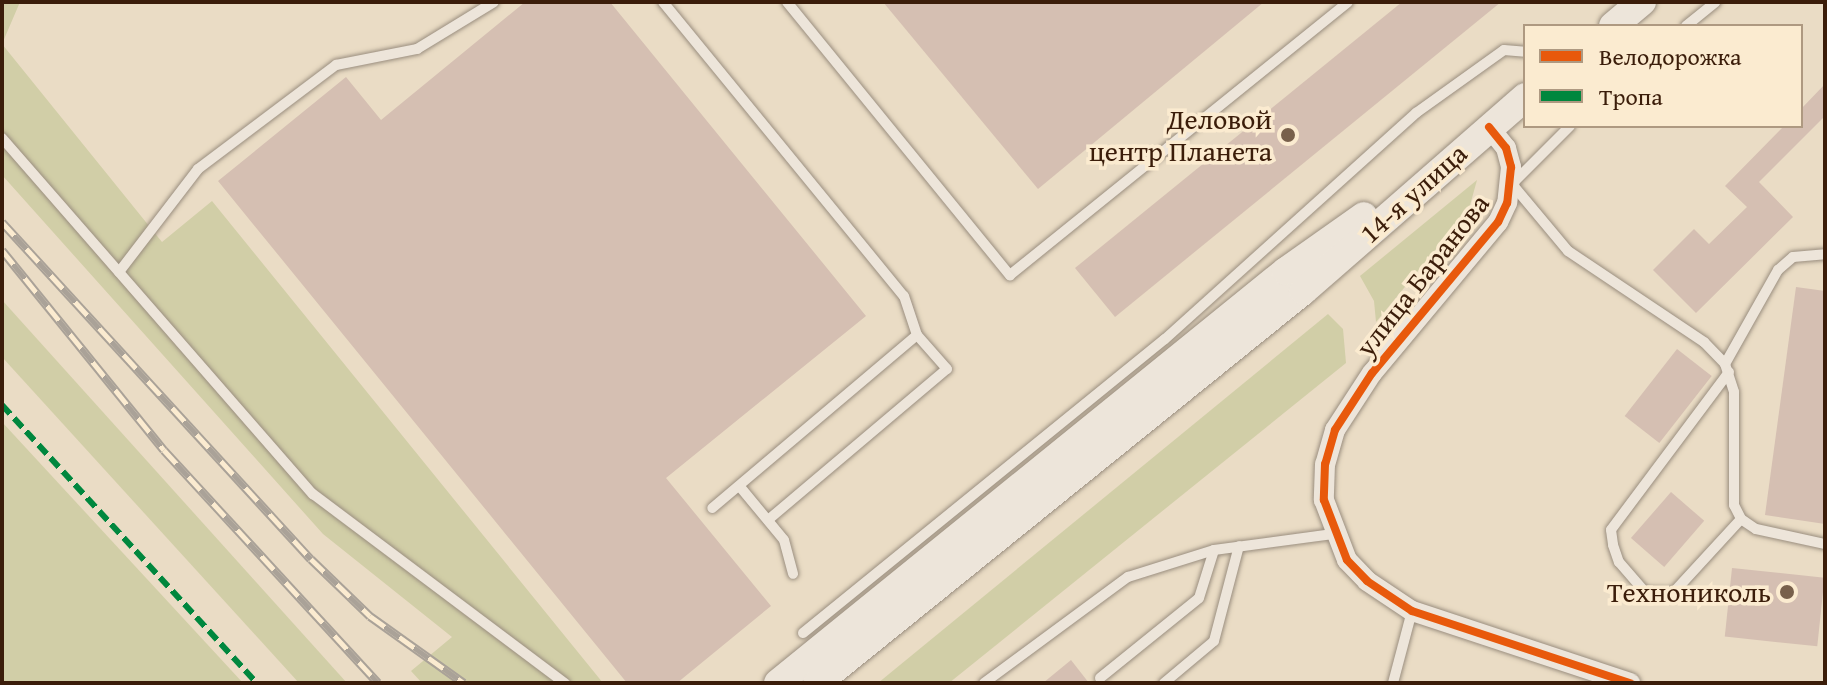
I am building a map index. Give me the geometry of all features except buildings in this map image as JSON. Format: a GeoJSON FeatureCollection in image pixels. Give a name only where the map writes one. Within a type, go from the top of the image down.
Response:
{"type":"FeatureCollection","features":[{"type":"Feature","properties":{"kind":"main road"},"geometry":{"type":"LineString","coordinates":[[1615,24],[1642,2]]}},
{"type":"Feature","properties":{"kind":"main road","name":"14-я улица"},"geometry":{"type":"LineString","coordinates":[[1294,281],[1523,99]]}},
{"type":"Feature","properties":{"kind":"main road"},"geometry":{"type":"LineString","coordinates":[[778,683],[1294,281]]}},
{"type":"Feature","properties":{"kind":"main road"},"geometry":{"type":"LineString","coordinates":[[817,683],[1294,281]]}},
{"type":"Feature","properties":{"kind":"street","name":"улица Баранова"},"geometry":{"type":"LineString","coordinates":[[1489,127],[1506,148],[1512,184],[1498,222],[1372,373],[1335,430],[1325,464],[1324,500],[1333,534],[1367,581],[1412,611],[1630,683]]}},
{"type":"Feature","properties":{"kind":"lane"},"geometry":{"type":"LineString","coordinates":[[119,272],[198,169],[336,65],[417,49],[494,2]]}},
{"type":"Feature","properties":{"kind":"lane"},"geometry":{"type":"LineString","coordinates":[[663,2],[904,296],[917,335],[947,369],[768,520]]}},
{"type":"Feature","properties":{"kind":"lane"},"geometry":{"type":"LineString","coordinates":[[787,2],[1010,275],[1348,2]]}},
{"type":"Feature","properties":{"kind":"lane"},"geometry":{"type":"LineString","coordinates":[[1688,24],[1716,2]]}},
{"type":"Feature","properties":{"kind":"lane"},"geometry":{"type":"LineString","coordinates":[[803,633],[1165,339],[1416,113],[1504,50],[1523,52]]}},
{"type":"Feature","properties":{"kind":"lane"},"geometry":{"type":"LineString","coordinates":[[1568,128],[1512,184],[1568,251],[1704,342],[1727,368],[1734,392],[1734,505],[1741,519],[1756,529],[1825,544]]}},
{"type":"Feature","properties":{"kind":"lane"},"geometry":{"type":"LineString","coordinates":[[2,138],[313,494],[565,683]]}},
{"type":"Feature","properties":{"kind":"lane"},"geometry":{"type":"LineString","coordinates":[[1741,519],[1673,593],[1645,592],[1619,562],[1613,545],[1611,530],[1727,368],[1778,270],[1793,257],[1825,254]]}},
{"type":"Feature","properties":{"kind":"lane"},"geometry":{"type":"LineString","coordinates":[[712,508],[741,488],[917,335]]}},
{"type":"Feature","properties":{"kind":"lane"},"geometry":{"type":"LineString","coordinates":[[741,488],[784,540],[793,574]]}},
{"type":"Feature","properties":{"kind":"lane"},"geometry":{"type":"LineString","coordinates":[[984,683],[1128,577],[1214,550],[1333,534]]}},
{"type":"Feature","properties":{"kind":"lane"},"geometry":{"type":"LineString","coordinates":[[1164,683],[1214,641],[1239,546]]}},
{"type":"Feature","properties":{"kind":"lane"},"geometry":{"type":"LineString","coordinates":[[1100,678],[1199,598],[1214,550]]}},
{"type":"Feature","properties":{"kind":"lane"},"geometry":{"type":"LineString","coordinates":[[1393,683],[1412,611]]}},
{"type":"Feature","properties":{"kind":"shaded area"},"geometry":{"type":"Polygon","coordinates":[[[2,2],[20,2],[2,44],[2,2]]]}},
{"type":"Feature","properties":{"kind":"shaded area"},"geometry":{"type":"Polygon","coordinates":[[[2,44],[162,242],[212,201],[603,683],[422,683],[411,671],[452,637],[323,534],[2,175],[2,44]]]}},
{"type":"Feature","properties":{"kind":"shaded area"},"geometry":{"type":"Polygon","coordinates":[[[1477,180],[1469,209],[1376,322],[1374,301],[1360,276],[1477,180]]]}},
{"type":"Feature","properties":{"kind":"shaded area"},"geometry":{"type":"Polygon","coordinates":[[[2,300],[347,683],[299,683],[2,357],[2,300]]]}},
{"type":"Feature","properties":{"kind":"shaded area"},"geometry":{"type":"Polygon","coordinates":[[[1328,314],[1343,329],[1346,363],[949,683],[878,683],[1328,314]]]}},
{"type":"Feature","properties":{"kind":"shaded area"},"geometry":{"type":"Polygon","coordinates":[[[2,422],[243,683],[2,683],[2,422]]]}},
{"type":"Feature","properties":{"kind":"railway"},"geometry":{"type":"LineString","coordinates":[[2,222],[311,559],[370,616],[464,683]]}},
{"type":"Feature","properties":{"kind":"railway"},"geometry":{"type":"LineString","coordinates":[[2,250],[164,450],[378,683]]}},
{"type":"Feature","properties":{"kind":"marked path"},"geometry":{"type":"LineString","coordinates":[[2,405],[257,683]]}},
{"type":"Feature","properties":{"kind":"cycle path"},"geometry":{"type":"LineString","coordinates":[[1489,127],[1506,148],[1511,167],[1507,203],[1498,222],[1372,373],[1335,430],[1325,464],[1324,500],[1347,560],[1367,581],[1412,611],[1630,683]]}},
{"type":"Feature","properties":{"kind":"place","name":"Деловой центр Планета"},"geometry":{"type":"Point","coordinates":[1288,135]}},
{"type":"Feature","properties":{"kind":"place","name":"Технониколь"},"geometry":{"type":"Point","coordinates":[1787,592]}}]}
